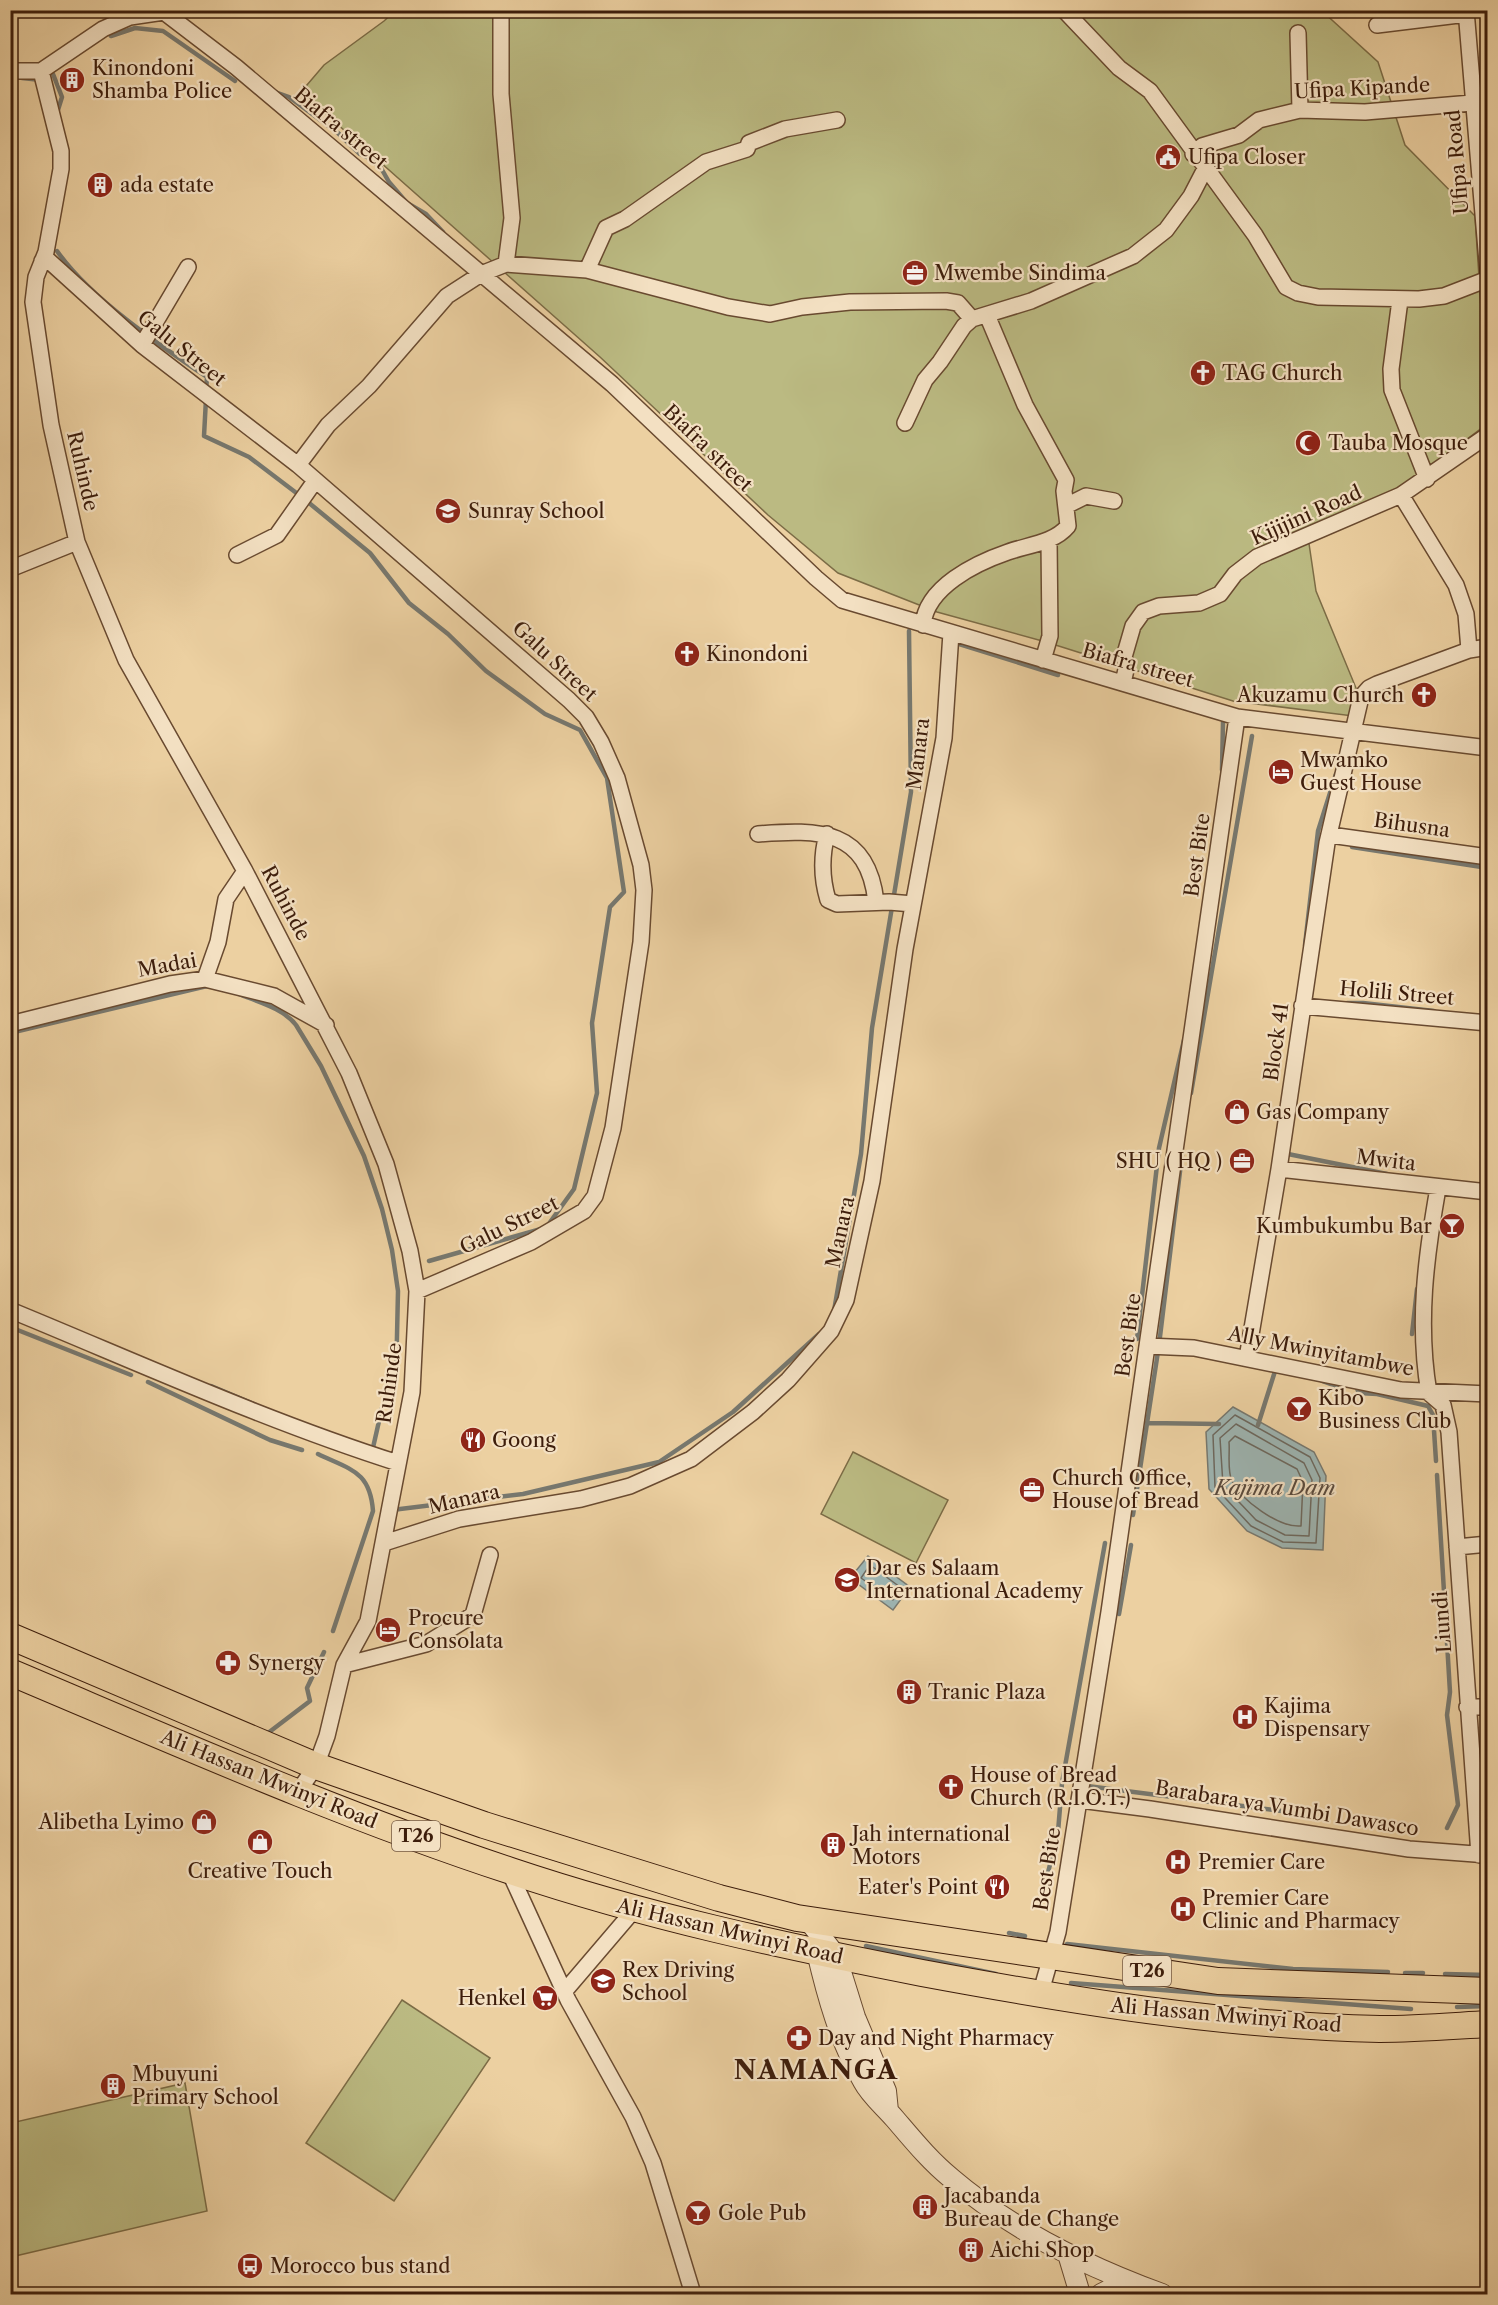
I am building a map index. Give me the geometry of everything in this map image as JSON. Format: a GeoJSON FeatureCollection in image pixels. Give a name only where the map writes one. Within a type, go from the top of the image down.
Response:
{"type":"FeatureCollection","features":[{"type":"Feature","properties":{"kind":"highway","name":"Ali Hassan Mwinyi Road"},"geometry":{"type":"LineString","coordinates":[[10,1636],[316,1767],[484,1825],[719,1898],[809,1921],[1218,1981],[1488,1991]]}},
{"type":"Feature","properties":{"kind":"highway","name":"Ali Hassan Mwinyi Road"},"geometry":{"type":"LineString","coordinates":[[10,1672],[297,1794],[509,1871],[634,1910],[826,1954],[1040,1995],[1207,2018],[1379,2029],[1488,2024]]}},
{"type":"Feature","properties":{"kind":"street"},"geometry":{"type":"LineString","coordinates":[[501,10],[501,94],[512,218],[506,264]]}},
{"type":"Feature","properties":{"kind":"street"},"geometry":{"type":"LineString","coordinates":[[1064,10],[1119,68],[1150,91],[1193,154],[1255,235],[1286,286],[1298,293],[1318,297],[1400,300],[1444,296],[1488,279]]}},
{"type":"Feature","properties":{"kind":"street","name":"Biafra street"},"geometry":{"type":"LineString","coordinates":[[41,71],[103,29],[130,17],[166,11],[236,67],[612,384],[816,578],[843,600],[1238,717],[1353,734],[1488,748]]}},
{"type":"Feature","properties":{"kind":"street"},"geometry":{"type":"LineString","coordinates":[[1377,25],[1466,12]]}},
{"type":"Feature","properties":{"kind":"street","name":"Ufipa Road"},"geometry":{"type":"LineString","coordinates":[[1466,12],[1488,274]]}},
{"type":"Feature","properties":{"kind":"street"},"geometry":{"type":"LineString","coordinates":[[1298,33],[1300,110]]}},
{"type":"Feature","properties":{"kind":"street"},"geometry":{"type":"LineString","coordinates":[[10,71],[41,71]]}},
{"type":"Feature","properties":{"kind":"street","name":"Ruhinde"},"geometry":{"type":"LineString","coordinates":[[41,71],[61,151],[60,170],[46,252],[33,302],[39,360],[77,542],[126,660],[245,871],[326,1025],[366,1109],[386,1164],[407,1241],[417,1291],[412,1392],[368,1621],[344,1665],[327,1736],[316,1767],[297,1794]]}},
{"type":"Feature","properties":{"kind":"street","name":"Ufipa Kipande"},"geometry":{"type":"LineString","coordinates":[[1193,154],[1202,146],[1239,135],[1259,120],[1300,110],[1365,112],[1472,103]]}},
{"type":"Feature","properties":{"kind":"street"},"geometry":{"type":"LineString","coordinates":[[587,270],[606,228],[625,219],[706,162],[747,149],[749,143],[785,129],[837,120]]}},
{"type":"Feature","properties":{"kind":"street"},"geometry":{"type":"LineString","coordinates":[[905,423],[925,380],[979,317],[1031,301],[1104,271],[1152,243],[1167,230],[1183,208],[1205,169]]}},
{"type":"Feature","properties":{"kind":"street","name":"Galu Street"},"geometry":{"type":"LineString","coordinates":[[42,261],[48,260],[142,345],[298,465],[425,573],[586,717],[602,742],[617,778],[641,865],[644,890],[632,1021],[613,1128],[595,1196],[584,1211],[531,1242],[417,1291]]}},
{"type":"Feature","properties":{"kind":"street"},"geometry":{"type":"LineString","coordinates":[[298,465],[328,425],[369,386],[447,296],[481,274],[506,264],[587,270],[751,312],[782,314],[802,307],[850,302],[946,301],[958,303],[979,317],[1066,480],[1068,526],[1049,540],[1007,553],[968,569],[938,593],[925,611],[923,625]]}},
{"type":"Feature","properties":{"kind":"street"},"geometry":{"type":"LineString","coordinates":[[142,345],[188,267]]}},
{"type":"Feature","properties":{"kind":"street"},"geometry":{"type":"LineString","coordinates":[[1400,300],[1391,369],[1392,390],[1427,478]]}},
{"type":"Feature","properties":{"kind":"street","name":"Kijijini Road"},"geometry":{"type":"LineString","coordinates":[[1123,683],[1127,665],[1124,657],[1133,626],[1143,612],[1159,606],[1191,605],[1207,601],[1220,594],[1235,574],[1270,550],[1401,495],[1488,435]]}},
{"type":"Feature","properties":{"kind":"street"},"geometry":{"type":"LineString","coordinates":[[237,555],[277,535],[315,481]]}},
{"type":"Feature","properties":{"kind":"street"},"geometry":{"type":"LineString","coordinates":[[1401,495],[1456,585],[1466,614],[1469,650]]}},
{"type":"Feature","properties":{"kind":"street"},"geometry":{"type":"LineString","coordinates":[[1066,506],[1086,496],[1114,501]]}},
{"type":"Feature","properties":{"kind":"street"},"geometry":{"type":"LineString","coordinates":[[1043,660],[1050,636],[1049,540]]}},
{"type":"Feature","properties":{"kind":"street"},"geometry":{"type":"LineString","coordinates":[[10,569],[77,542]]}},
{"type":"Feature","properties":{"kind":"street","name":"Manara"},"geometry":{"type":"LineString","coordinates":[[384,1544],[459,1519],[581,1499],[630,1486],[691,1459],[753,1412],[815,1352],[831,1332],[846,1300],[862,1236],[894,903],[944,738],[951,633]]}},
{"type":"Feature","properties":{"kind":"street","name":"Block 41"},"geometry":{"type":"LineString","coordinates":[[1247,1358],[1279,1169],[1302,1006],[1330,835],[1361,697],[1369,688],[1469,650],[1488,647]]}},
{"type":"Feature","properties":{"kind":"street","name":"Best Bite"},"geometry":{"type":"LineString","coordinates":[[1040,1995],[1058,1932],[1080,1800],[1238,717]]}},
{"type":"Feature","properties":{"kind":"street"},"geometry":{"type":"LineString","coordinates":[[758,834],[793,832],[827,834],[853,846],[875,886],[894,903]]}},
{"type":"Feature","properties":{"kind":"street"},"geometry":{"type":"LineString","coordinates":[[827,834],[822,854],[823,883],[828,900],[845,904],[894,903]]}},
{"type":"Feature","properties":{"kind":"street","name":"Bihusna"},"geometry":{"type":"LineString","coordinates":[[1330,835],[1488,857]]}},
{"type":"Feature","properties":{"kind":"street"},"geometry":{"type":"LineString","coordinates":[[205,979],[218,942],[226,899],[245,871]]}},
{"type":"Feature","properties":{"kind":"street","name":"Madai"},"geometry":{"type":"LineString","coordinates":[[10,1024],[170,984],[205,979],[274,996],[326,1025]]}},
{"type":"Feature","properties":{"kind":"street","name":"Holili Street"},"geometry":{"type":"LineString","coordinates":[[1302,1006],[1488,1023]]}},
{"type":"Feature","properties":{"kind":"street","name":"Mwita"},"geometry":{"type":"LineString","coordinates":[[1279,1169],[1488,1192]]}},
{"type":"Feature","properties":{"kind":"street"},"geometry":{"type":"LineString","coordinates":[[1429,1393],[1422,1333],[1423,1294],[1438,1188]]}},
{"type":"Feature","properties":{"kind":"street"},"geometry":{"type":"LineString","coordinates":[[10,1310],[274,1420],[398,1463]]}},
{"type":"Feature","properties":{"kind":"street","name":"Ally Mwinyitambwe"},"geometry":{"type":"LineString","coordinates":[[1147,1346],[1194,1348],[1401,1390],[1488,1394]]}},
{"type":"Feature","properties":{"kind":"street","name":"Liundi"},"geometry":{"type":"LineString","coordinates":[[1429,1393],[1443,1405],[1449,1432],[1467,1707],[1483,1855]]}},
{"type":"Feature","properties":{"kind":"street"},"geometry":{"type":"LineString","coordinates":[[1457,1547],[1488,1544]]}},
{"type":"Feature","properties":{"kind":"street"},"geometry":{"type":"LineString","coordinates":[[344,1665],[426,1644],[473,1615],[490,1555]]}},
{"type":"Feature","properties":{"kind":"street"},"geometry":{"type":"LineString","coordinates":[[1467,1707],[1488,1707]]}},
{"type":"Feature","properties":{"kind":"street","name":"Barabara ya Vumbi Dawasco"},"geometry":{"type":"LineString","coordinates":[[1080,1800],[1409,1849],[1483,1855]]}},
{"type":"Feature","properties":{"kind":"street"},"geometry":{"type":"LineString","coordinates":[[509,1871],[564,1992],[633,2116],[653,2163],[693,2295]]}},
{"type":"Feature","properties":{"kind":"street"},"geometry":{"type":"LineString","coordinates":[[564,1992],[634,1910]]}},
{"type":"Feature","properties":{"kind":"street"},"geometry":{"type":"LineString","coordinates":[[809,1921],[855,2017],[886,2091],[888,2111],[926,2155],[952,2179],[1068,2254],[1162,2295]]}},
{"type":"Feature","properties":{"kind":"street"},"geometry":{"type":"LineString","coordinates":[[1068,2254],[1080,2295]]}},
{"type":"Feature","properties":{"kind":"street"},"geometry":{"type":"LineString","coordinates":[[1101,2295],[1117,2286],[1140,2286]]}},
{"type":"Feature","properties":{"kind":"shaded area"},"geometry":{"type":"Polygon","coordinates":[[[395,11],[1322,11],[1378,62],[1405,145],[1475,216],[1487,400],[1487,424],[1430,467],[1378,501],[1307,530],[1316,591],[1356,688],[1353,716],[1233,701],[1046,642],[937,612],[838,573],[768,515],[600,357],[301,92],[324,65],[395,11]]]}},
{"type":"Feature","properties":{"kind":"shaded area"},"geometry":{"type":"Polygon","coordinates":[[[853,1452],[948,1500],[916,1563],[821,1514],[853,1452]]]}},
{"type":"Feature","properties":{"kind":"shaded area"},"geometry":{"type":"Polygon","coordinates":[[[402,2000],[490,2058],[394,2201],[306,2143],[402,2000]]]}},
{"type":"Feature","properties":{"kind":"shaded area"},"geometry":{"type":"Polygon","coordinates":[[[185,2083],[207,2211],[11,2257],[11,2123],[185,2083]]]}},
{"type":"Feature","properties":{"kind":"water","name":"Kajima Dam"},"geometry":{"type":"Polygon","coordinates":[[[1233,1407],[1314,1452],[1326,1476],[1323,1550],[1282,1548],[1247,1531],[1209,1489],[1206,1432],[1233,1407]]]}},
{"type":"Feature","properties":{"kind":"water"},"geometry":{"type":"Polygon","coordinates":[[[868,1556],[910,1587],[893,1610],[850,1578],[868,1556]]]}},
{"type":"Feature","properties":{"kind":"waterway"},"geometry":{"type":"LineString","coordinates":[[111,36],[135,28],[163,31],[235,81]]}},
{"type":"Feature","properties":{"kind":"waterway"},"geometry":{"type":"LineString","coordinates":[[53,74],[62,97],[57,113]]}},
{"type":"Feature","properties":{"kind":"waterway"},"geometry":{"type":"LineString","coordinates":[[22,78],[41,80]]}},
{"type":"Feature","properties":{"kind":"waterway"},"geometry":{"type":"LineString","coordinates":[[275,92],[289,97],[338,133],[360,154],[369,158],[381,168],[389,182],[407,203],[426,214],[443,232]]}},
{"type":"Feature","properties":{"kind":"waterway"},"geometry":{"type":"LineString","coordinates":[[57,251],[71,269],[126,320],[207,377],[206,391]]}},
{"type":"Feature","properties":{"kind":"waterway"},"geometry":{"type":"LineString","coordinates":[[206,399],[204,436],[249,457],[303,498],[370,553],[409,603],[448,634],[486,671],[545,714],[580,730],[607,778],[624,892],[610,907],[592,1023],[597,1093],[574,1189],[548,1225]]}},
{"type":"Feature","properties":{"kind":"waterway"},"geometry":{"type":"LineString","coordinates":[[834,1311],[861,1154],[872,1028],[911,792],[909,631]]}},
{"type":"Feature","properties":{"kind":"waterway"},"geometry":{"type":"LineString","coordinates":[[956,643],[1058,675]]}},
{"type":"Feature","properties":{"kind":"waterway"},"geometry":{"type":"LineString","coordinates":[[1222,770],[1223,722]]}},
{"type":"Feature","properties":{"kind":"waterway"},"geometry":{"type":"LineString","coordinates":[[1191,1093],[1252,736]]}},
{"type":"Feature","properties":{"kind":"waterway"},"geometry":{"type":"LineString","coordinates":[[1305,945],[1318,831],[1336,774]]}},
{"type":"Feature","properties":{"kind":"waterway"},"geometry":{"type":"LineString","coordinates":[[1352,847],[1488,868]]}},
{"type":"Feature","properties":{"kind":"waterway"},"geometry":{"type":"LineString","coordinates":[[10,1033],[207,986]]}},
{"type":"Feature","properties":{"kind":"waterway"},"geometry":{"type":"LineString","coordinates":[[239,994],[277,1010],[296,1025],[321,1066],[364,1156],[382,1209],[392,1250],[398,1291],[396,1380],[382,1408],[372,1452]]}},
{"type":"Feature","properties":{"kind":"waterway"},"geometry":{"type":"LineString","coordinates":[[1347,1003],[1434,1011]]}},
{"type":"Feature","properties":{"kind":"waterway"},"geometry":{"type":"LineString","coordinates":[[1137,1339],[1159,1148],[1184,1040]]}},
{"type":"Feature","properties":{"kind":"waterway"},"geometry":{"type":"LineString","coordinates":[[1283,1153],[1387,1174]]}},
{"type":"Feature","properties":{"kind":"waterway"},"geometry":{"type":"LineString","coordinates":[[1133,1515],[1159,1345],[1182,1155]]}},
{"type":"Feature","properties":{"kind":"waterway"},"geometry":{"type":"LineString","coordinates":[[429,1261],[541,1229]]}},
{"type":"Feature","properties":{"kind":"waterway"},"geometry":{"type":"LineString","coordinates":[[1412,1334],[1417,1289]]}},
{"type":"Feature","properties":{"kind":"waterway"},"geometry":{"type":"LineString","coordinates":[[10,1327],[131,1375]]}},
{"type":"Feature","properties":{"kind":"waterway"},"geometry":{"type":"LineString","coordinates":[[392,1510],[523,1494],[659,1462],[733,1412],[819,1334]]}},
{"type":"Feature","properties":{"kind":"waterway"},"geometry":{"type":"LineString","coordinates":[[1258,1425],[1276,1368]]}},
{"type":"Feature","properties":{"kind":"waterway"},"geometry":{"type":"LineString","coordinates":[[1322,1381],[1336,1386],[1342,1381]]}},
{"type":"Feature","properties":{"kind":"waterway"},"geometry":{"type":"LineString","coordinates":[[148,1382],[270,1440],[302,1450]]}},
{"type":"Feature","properties":{"kind":"waterway"},"geometry":{"type":"LineString","coordinates":[[1355,1384],[1359,1393],[1377,1394],[1428,1406],[1433,1415],[1436,1461]]}},
{"type":"Feature","properties":{"kind":"waterway"},"geometry":{"type":"LineString","coordinates":[[211,1386],[256,1405]]}},
{"type":"Feature","properties":{"kind":"waterway"},"geometry":{"type":"LineString","coordinates":[[1147,1423],[1219,1424]]}},
{"type":"Feature","properties":{"kind":"waterway"},"geometry":{"type":"LineString","coordinates":[[318,1454],[349,1469],[363,1480],[368,1487],[373,1511],[333,1631]]}},
{"type":"Feature","properties":{"kind":"waterway"},"geometry":{"type":"LineString","coordinates":[[1437,1475],[1450,1692],[1447,1715],[1458,1805],[1447,1828]]}},
{"type":"Feature","properties":{"kind":"waterway"},"geometry":{"type":"LineString","coordinates":[[1043,1893],[1058,1832],[1062,1783],[1105,1543]]}},
{"type":"Feature","properties":{"kind":"waterway"},"geometry":{"type":"LineString","coordinates":[[1119,1614],[1131,1545]]}},
{"type":"Feature","properties":{"kind":"waterway"},"geometry":{"type":"LineString","coordinates":[[268,1733],[310,1701],[307,1688],[324,1652]]}},
{"type":"Feature","properties":{"kind":"waterway"},"geometry":{"type":"LineString","coordinates":[[1087,1786],[1282,1811]]}},
{"type":"Feature","properties":{"kind":"waterway"},"geometry":{"type":"LineString","coordinates":[[1009,1933],[1025,1936]]}},
{"type":"Feature","properties":{"kind":"waterway"},"geometry":{"type":"LineString","coordinates":[[1067,1944],[1293,1969],[1388,1972]]}},
{"type":"Feature","properties":{"kind":"waterway"},"geometry":{"type":"LineString","coordinates":[[866,1946],[996,1974]]}},
{"type":"Feature","properties":{"kind":"waterway"},"geometry":{"type":"LineString","coordinates":[[1405,1973],[1423,1973]]}},
{"type":"Feature","properties":{"kind":"waterway"},"geometry":{"type":"LineString","coordinates":[[1445,1974],[1488,1975]]}},
{"type":"Feature","properties":{"kind":"waterway"},"geometry":{"type":"LineString","coordinates":[[1071,1983],[1411,2009]]}},
{"type":"Feature","properties":{"kind":"waterway"},"geometry":{"type":"LineString","coordinates":[[1457,2007],[1488,2006]]}},
{"type":"Feature","properties":{"kind":"place","name":"Kinondoni Shamba Police"},"geometry":{"type":"Point","coordinates":[72,80]}},
{"type":"Feature","properties":{"kind":"place","name":"Ufipa Closer"},"geometry":{"type":"Point","coordinates":[1168,157]}},
{"type":"Feature","properties":{"kind":"place","name":"ada estate"},"geometry":{"type":"Point","coordinates":[100,185]}},
{"type":"Feature","properties":{"kind":"place","name":"Mwembe Sindima"},"geometry":{"type":"Point","coordinates":[915,273]}},
{"type":"Feature","properties":{"kind":"place","name":"TAG Church"},"geometry":{"type":"Point","coordinates":[1203,373]}},
{"type":"Feature","properties":{"kind":"place","name":"Tauba Mosque"},"geometry":{"type":"Point","coordinates":[1308,443]}},
{"type":"Feature","properties":{"kind":"place","name":"Sunray School"},"geometry":{"type":"Point","coordinates":[448,511]}},
{"type":"Feature","properties":{"kind":"place","name":"Kinondoni"},"geometry":{"type":"Point","coordinates":[687,654]}},
{"type":"Feature","properties":{"kind":"place","name":"Akuzamu Church"},"geometry":{"type":"Point","coordinates":[1424,695]}},
{"type":"Feature","properties":{"kind":"place","name":"Mwamko Guest House"},"geometry":{"type":"Point","coordinates":[1281,772]}},
{"type":"Feature","properties":{"kind":"place","name":"Gas Company"},"geometry":{"type":"Point","coordinates":[1237,1112]}},
{"type":"Feature","properties":{"kind":"place","name":"SHU ( HQ )"},"geometry":{"type":"Point","coordinates":[1242,1161]}},
{"type":"Feature","properties":{"kind":"place","name":"Kumbukumbu Bar"},"geometry":{"type":"Point","coordinates":[1452,1226]}},
{"type":"Feature","properties":{"kind":"place","name":"Kibo Business Club"},"geometry":{"type":"Point","coordinates":[1299,1409]}},
{"type":"Feature","properties":{"kind":"place","name":"Goong"},"geometry":{"type":"Point","coordinates":[473,1440]}},
{"type":"Feature","properties":{"kind":"place","name":"Church Office, House of Bread"},"geometry":{"type":"Point","coordinates":[1032,1490]}},
{"type":"Feature","properties":{"kind":"place","name":"Dar es Salaam International Academy"},"geometry":{"type":"Point","coordinates":[847,1580]}},
{"type":"Feature","properties":{"kind":"place","name":"Procure Consolata"},"geometry":{"type":"Point","coordinates":[388,1630]}},
{"type":"Feature","properties":{"kind":"place","name":"Synergy"},"geometry":{"type":"Point","coordinates":[228,1663]}},
{"type":"Feature","properties":{"kind":"place","name":"Tranic Plaza"},"geometry":{"type":"Point","coordinates":[909,1692]}},
{"type":"Feature","properties":{"kind":"place","name":"Kajima Dispensary"},"geometry":{"type":"Point","coordinates":[1245,1717]}},
{"type":"Feature","properties":{"kind":"place","name":"House of Bread Church (R.I.O.T.)"},"geometry":{"type":"Point","coordinates":[951,1787]}},
{"type":"Feature","properties":{"kind":"place","name":"Alibetha Lyimo"},"geometry":{"type":"Point","coordinates":[204,1822]}},
{"type":"Feature","properties":{"kind":"place","name":"Creative Touch"},"geometry":{"type":"Point","coordinates":[260,1842]}},
{"type":"Feature","properties":{"kind":"place","name":"Jah international Motors"},"geometry":{"type":"Point","coordinates":[833,1845]}},
{"type":"Feature","properties":{"kind":"place","name":"Premier Care"},"geometry":{"type":"Point","coordinates":[1178,1862]}},
{"type":"Feature","properties":{"kind":"place","name":"Eater's Point"},"geometry":{"type":"Point","coordinates":[997,1887]}},
{"type":"Feature","properties":{"kind":"place","name":"Premier Care Clinic and Pharmacy"},"geometry":{"type":"Point","coordinates":[1183,1909]}},
{"type":"Feature","properties":{"kind":"place","name":"Rex Driving School"},"geometry":{"type":"Point","coordinates":[603,1981]}},
{"type":"Feature","properties":{"kind":"place","name":"Henkel"},"geometry":{"type":"Point","coordinates":[545,1998]}},
{"type":"Feature","properties":{"kind":"place","name":"Day and Night Pharmacy"},"geometry":{"type":"Point","coordinates":[799,2038]}},
{"type":"Feature","properties":{"kind":"place","name":"Mbuyuni Primary School"},"geometry":{"type":"Point","coordinates":[113,2086]}},
{"type":"Feature","properties":{"kind":"place","name":"Jacabanda Bureau de Change"},"geometry":{"type":"Point","coordinates":[925,2207]}},
{"type":"Feature","properties":{"kind":"place","name":"Gole Pub"},"geometry":{"type":"Point","coordinates":[698,2213]}},
{"type":"Feature","properties":{"kind":"place","name":"Aichi Shop"},"geometry":{"type":"Point","coordinates":[971,2250]}},
{"type":"Feature","properties":{"kind":"place","name":"Morocco bus stand"},"geometry":{"type":"Point","coordinates":[250,2266]}},
{"type":"Feature","properties":{"kind":"district","name":"NAMANGA"},"geometry":{"type":"Point","coordinates":[816,2070]}}]}
